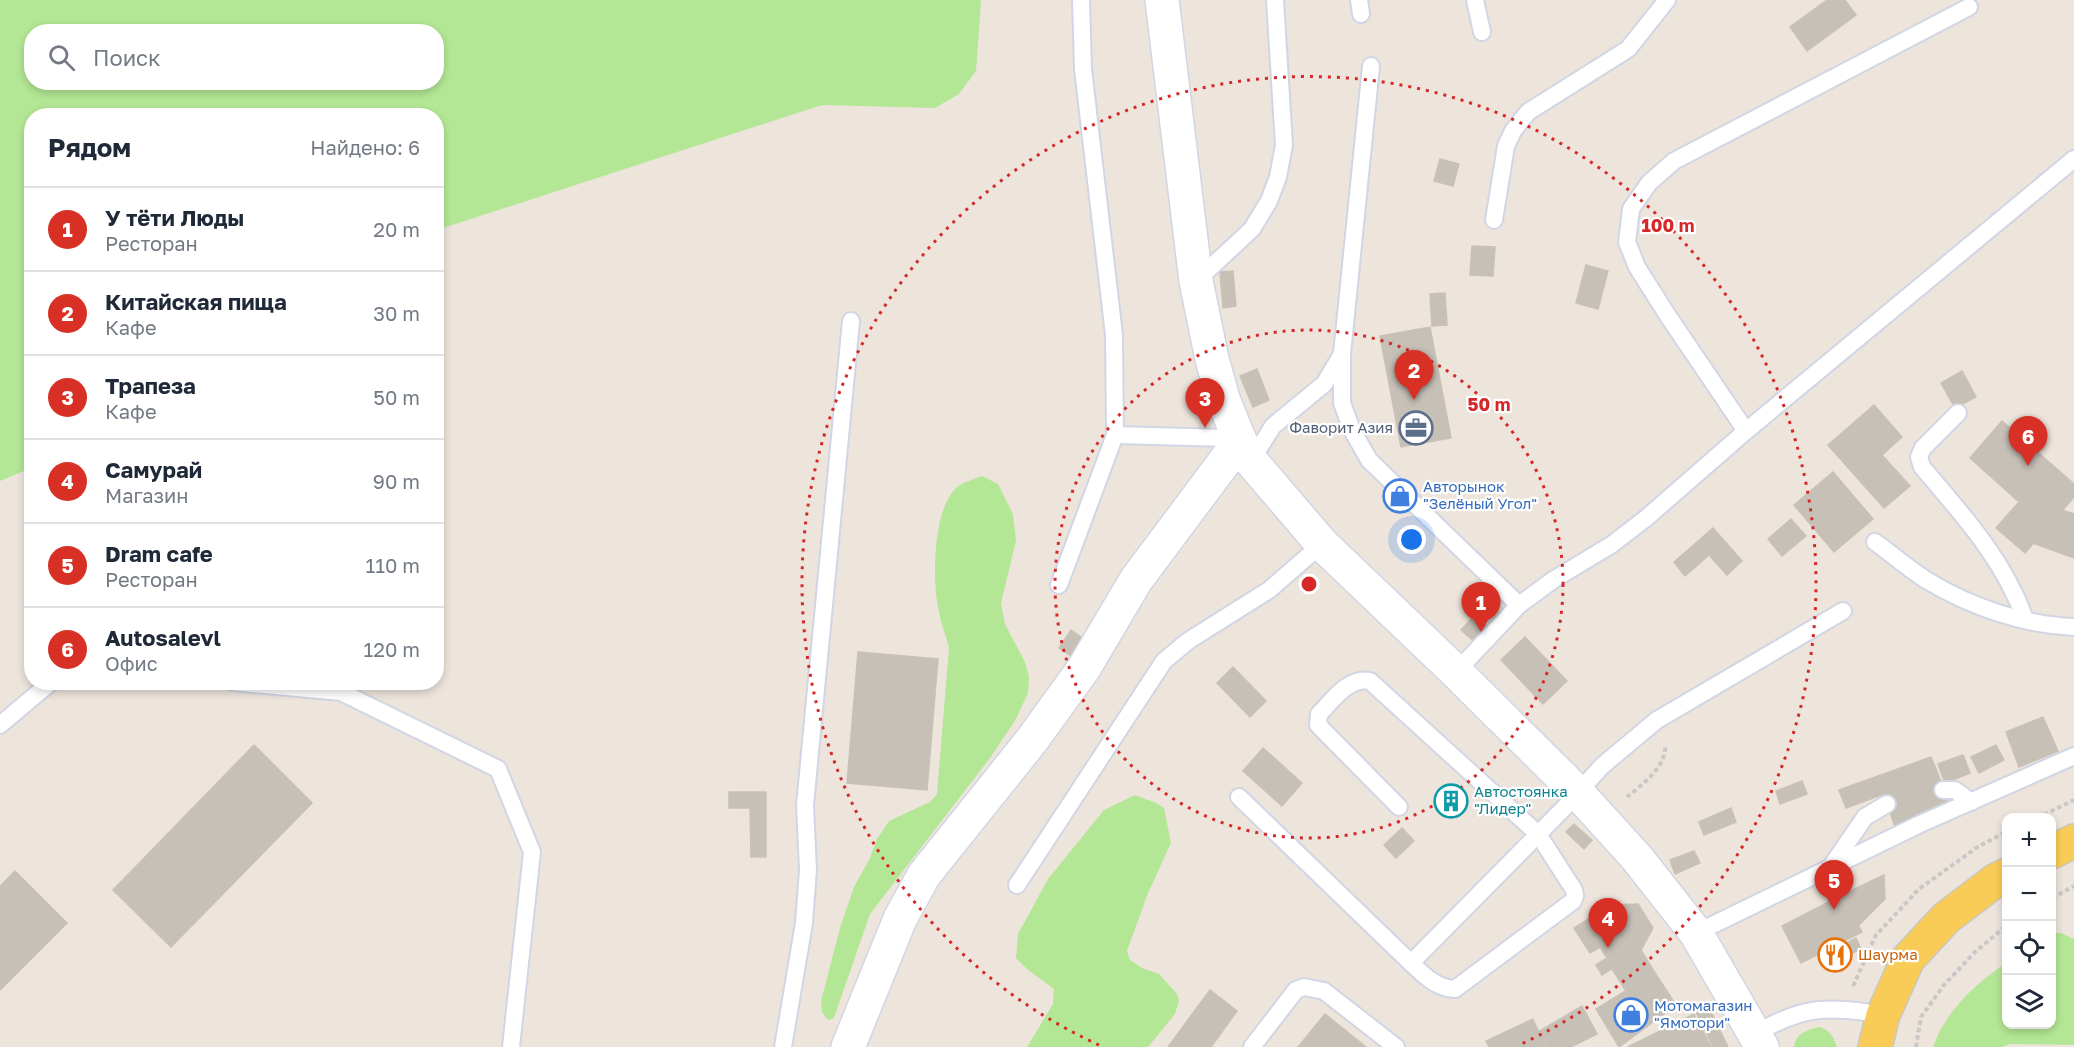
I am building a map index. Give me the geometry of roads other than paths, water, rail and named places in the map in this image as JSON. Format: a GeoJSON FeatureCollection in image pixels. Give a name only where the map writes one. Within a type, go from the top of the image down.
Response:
{"type":"FeatureCollection","features":[{"type":"Feature","properties":{"kind":"main road"},"geometry":{"type":"LineString","coordinates":[[2056,850],[2074,841]]}},
{"type":"Feature","properties":{"kind":"main road"},"geometry":{"type":"LineString","coordinates":[[1875,1047],[1883,1015],[1908,959],[1946,918],[2002,877]]}},
{"type":"Feature","properties":{"kind":"street"},"geometry":{"type":"LineString","coordinates":[[1162,0],[1196,281],[1212,359],[1223,399],[1246,451],[1322,544],[1578,793],[1637,858],[1696,933],[1758,1040]]}},
{"type":"Feature","properties":{"kind":"street"},"geometry":{"type":"LineString","coordinates":[[848,1047],[900,919],[924,875],[956,838],[1052,713],[1084,668],[1136,580],[1246,451]]}},
{"type":"Feature","properties":{"kind":"lane"},"geometry":{"type":"LineString","coordinates":[[1059,585],[1115,435],[1114,335],[1083,69],[1081,0]]}},
{"type":"Feature","properties":{"kind":"lane"},"geometry":{"type":"LineString","coordinates":[[1196,281],[1252,229],[1269,201],[1278,177],[1284,145],[1275,0]]}},
{"type":"Feature","properties":{"kind":"lane"},"geometry":{"type":"LineString","coordinates":[[1474,0],[1482,32]]}},
{"type":"Feature","properties":{"kind":"lane"},"geometry":{"type":"LineString","coordinates":[[1494,220],[1506,146],[1513,131],[1528,112],[1628,49],[1667,0]]}},
{"type":"Feature","properties":{"kind":"lane"},"geometry":{"type":"LineString","coordinates":[[1746,431],[1637,267],[1627,242],[1631,209],[1648,183],[1674,161],[1969,7]]}},
{"type":"Feature","properties":{"kind":"lane"},"geometry":{"type":"LineString","coordinates":[[1371,66],[1342,354],[1342,403],[1352,430],[1369,460],[1519,605]]}},
{"type":"Feature","properties":{"kind":"lane"},"geometry":{"type":"LineString","coordinates":[[1456,672],[1519,605],[1553,579],[1611,545],[1645,519],[1746,431],[2074,159]]}},
{"type":"Feature","properties":{"kind":"lane"},"geometry":{"type":"LineString","coordinates":[[783,1047],[804,923],[808,870],[805,805],[851,321]]}},
{"type":"Feature","properties":{"kind":"lane"},"geometry":{"type":"LineString","coordinates":[[1115,435],[1228,438],[1246,451],[1324,384],[1342,354]]}},
{"type":"Feature","properties":{"kind":"lane"},"geometry":{"type":"LineString","coordinates":[[1958,414],[1923,448],[1919,457],[1922,467],[1995,556],[2015,591],[2025,619]]}},
{"type":"Feature","properties":{"kind":"lane"},"geometry":{"type":"LineString","coordinates":[[1875,542],[1927,581],[1991,612],[2053,626],[2074,627]]}},
{"type":"Feature","properties":{"kind":"lane"},"geometry":{"type":"LineString","coordinates":[[1017,885],[1164,661],[1188,641],[1269,590],[1322,544]]}},
{"type":"Feature","properties":{"kind":"lane"},"geometry":{"type":"LineString","coordinates":[[1411,963],[1602,766],[1657,720],[1843,611]]}},
{"type":"Feature","properties":{"kind":"lane"},"geometry":{"type":"LineString","coordinates":[[1239,796],[1411,963],[1445,989],[1455,989],[1573,901],[1574,890],[1538,834],[1370,681],[1361,679],[1351,683],[1319,714],[1318,725],[1399,807]]}},
{"type":"Feature","properties":{"kind":"lane"},"geometry":{"type":"LineString","coordinates":[[0,725],[42,690]]}},
{"type":"Feature","properties":{"kind":"lane"},"geometry":{"type":"LineString","coordinates":[[319,690],[341,692],[498,769],[532,852],[511,1047]]}},
{"type":"Feature","properties":{"kind":"lane"},"geometry":{"type":"LineString","coordinates":[[1696,933],[1920,824],[2074,756]]}},
{"type":"Feature","properties":{"kind":"lane"},"geometry":{"type":"LineString","coordinates":[[1943,790],[1955,790],[1971,802]]}},
{"type":"Feature","properties":{"kind":"lane"},"geometry":{"type":"LineString","coordinates":[[1829,868],[1865,817],[1887,804]]}},
{"type":"Feature","properties":{"kind":"lane"},"geometry":{"type":"LineString","coordinates":[[1252,1047],[1296,990],[1304,987],[1324,991],[1395,1047]]}},
{"type":"Feature","properties":{"kind":"lane"},"geometry":{"type":"LineString","coordinates":[[1758,1040],[1779,1020],[1804,1011],[1843,1008],[1883,1015]]}},
{"type":"Feature","properties":{"kind":"place","name":"Китайская пища"},"geometry":{"type":"Point","coordinates":[1414,400]}},
{"type":"Feature","properties":{"kind":"place","name":"Трапеза"},"geometry":{"type":"Point","coordinates":[1205,428]}},
{"type":"Feature","properties":{"kind":"place","name":"Фаворит Азия"},"geometry":{"type":"Point","coordinates":[1416,428]}},
{"type":"Feature","properties":{"kind":"place","name":"Autosalevl"},"geometry":{"type":"Point","coordinates":[2028,466]}},
{"type":"Feature","properties":{"kind":"place","name":"Авторынок \"Зелёный Угол\""},"geometry":{"type":"Point","coordinates":[1400,496]}},
{"type":"Feature","properties":{"kind":"place","name":"У тёти Люды"},"geometry":{"type":"Point","coordinates":[1481,632]}},
{"type":"Feature","properties":{"kind":"place","name":"Автостоянка \"Лидер\""},"geometry":{"type":"Point","coordinates":[1451,801]}},
{"type":"Feature","properties":{"kind":"place","name":"Dram cafe"},"geometry":{"type":"Point","coordinates":[1834,910]}},
{"type":"Feature","properties":{"kind":"place","name":"Самурай"},"geometry":{"type":"Point","coordinates":[1608,948]}},
{"type":"Feature","properties":{"kind":"place","name":"Шаурма"},"geometry":{"type":"Point","coordinates":[1835,955]}},
{"type":"Feature","properties":{"kind":"place","name":"Мотомагазин \"Ямотори\""},"geometry":{"type":"Point","coordinates":[1631,1015]}}]}
